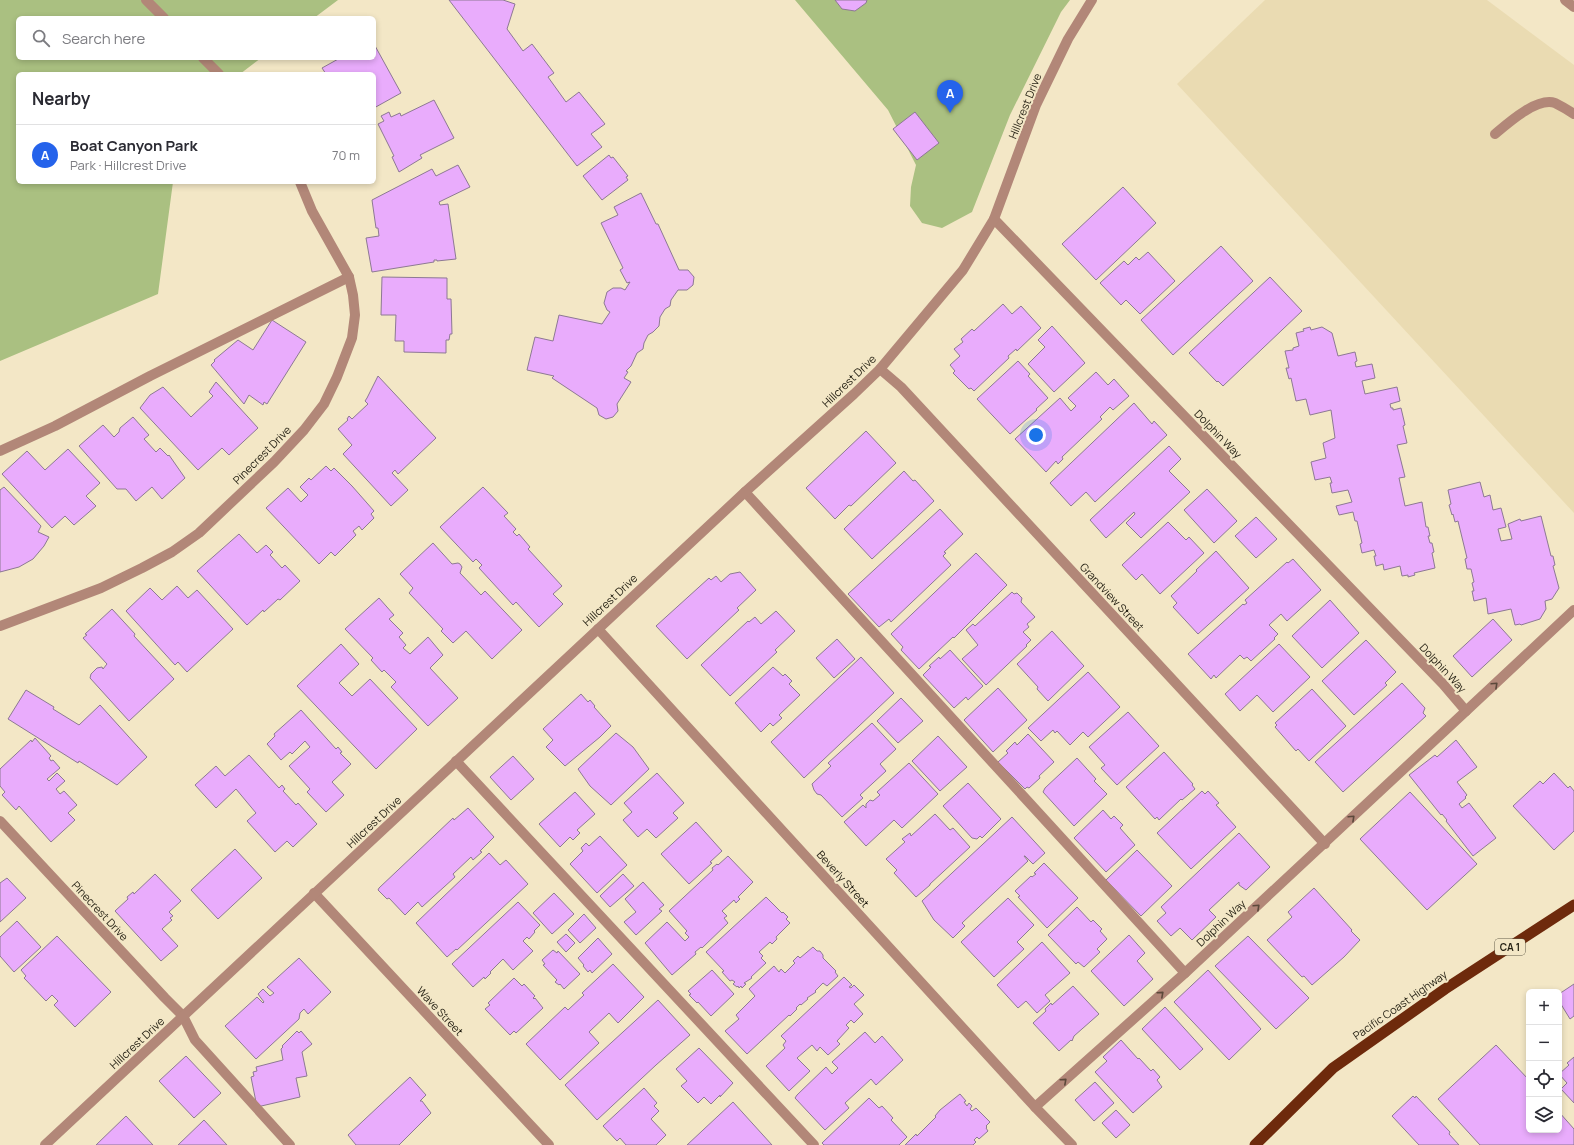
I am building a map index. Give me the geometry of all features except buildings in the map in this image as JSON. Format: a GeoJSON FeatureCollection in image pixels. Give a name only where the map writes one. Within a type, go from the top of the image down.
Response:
{"type":"FeatureCollection","features":[{"type":"Feature","properties":{"kind":"highway","name":"Pacific Coast Highway"},"geometry":{"type":"LineString","coordinates":[[1255,1145],[1333,1068],[1445,989],[1574,905]]}},
{"type":"Feature","properties":{"kind":"street"},"geometry":{"type":"LineString","coordinates":[[146,0],[162,16]]}},
{"type":"Feature","properties":{"kind":"street","name":"Hillcrest Drive"},"geometry":{"type":"LineString","coordinates":[[45,1145],[744,492],[880,369],[964,270],[994,219],[1036,105],[1068,39],[1092,0]]}},
{"type":"Feature","properties":{"kind":"street"},"geometry":{"type":"LineString","coordinates":[[1565,0],[1574,7]]}},
{"type":"Feature","properties":{"kind":"street"},"geometry":{"type":"LineString","coordinates":[[205,60],[217,72]]}},
{"type":"Feature","properties":{"kind":"street"},"geometry":{"type":"LineString","coordinates":[[1495,134],[1518,116],[1538,104],[1553,103],[1574,114]]}},
{"type":"Feature","properties":{"kind":"street","name":"Pinecrest Drive"},"geometry":{"type":"LineString","coordinates":[[0,626],[101,588],[172,552],[199,533],[274,462],[304,430],[324,404],[346,357],[352,338],[355,315],[353,295],[349,277],[312,211],[301,184]]}},
{"type":"Feature","properties":{"kind":"street","name":"Dolphin Way"},"geometry":{"type":"LineString","coordinates":[[994,219],[1443,684],[1466,712],[1185,973],[1035,1107]]}},
{"type":"Feature","properties":{"kind":"street"},"geometry":{"type":"LineString","coordinates":[[0,451],[55,426],[150,376],[349,277]]}},
{"type":"Feature","properties":{"kind":"street","name":"Grandview Street"},"geometry":{"type":"LineString","coordinates":[[880,369],[901,387],[1325,844]]}},
{"type":"Feature","properties":{"kind":"street"},"geometry":{"type":"LineString","coordinates":[[744,492],[1185,973]]}},
{"type":"Feature","properties":{"kind":"street"},"geometry":{"type":"LineString","coordinates":[[1466,712],[1574,610]]}},
{"type":"Feature","properties":{"kind":"street","name":"Beverly Street"},"geometry":{"type":"LineString","coordinates":[[598,628],[1035,1107],[1072,1145]]}},
{"type":"Feature","properties":{"kind":"street"},"geometry":{"type":"LineString","coordinates":[[456,761],[814,1145]]}},
{"type":"Feature","properties":{"kind":"street","name":"Pinecrest Drive"},"geometry":{"type":"LineString","coordinates":[[0,821],[183,1016],[195,1040],[290,1145]]}},
{"type":"Feature","properties":{"kind":"street","name":"Wave Street"},"geometry":{"type":"LineString","coordinates":[[314,893],[549,1145]]}},
{"type":"Feature","properties":{"kind":"shaded area"},"geometry":{"type":"Polygon","coordinates":[[[1265,0],[1487,0],[1574,65],[1574,513],[1177,84],[1265,0]]]}},
{"type":"Feature","properties":{"kind":"green space"},"geometry":{"type":"Polygon","coordinates":[[[0,0],[338,0],[317,16],[16,16],[16,60],[258,60],[243,72],[16,72],[16,184],[173,184],[158,294],[0,361],[0,0]]]}},
{"type":"Feature","properties":{"kind":"green space"},"geometry":{"type":"Polygon","coordinates":[[[795,0],[1070,0],[1061,12],[1010,115],[972,212],[942,228],[922,223],[910,206],[911,187],[916,165],[888,110],[795,0]]]}},
{"type":"Feature","properties":{"kind":"place","name":"Boat Canyon Park"},"geometry":{"type":"Point","coordinates":[950,113]}}]}
